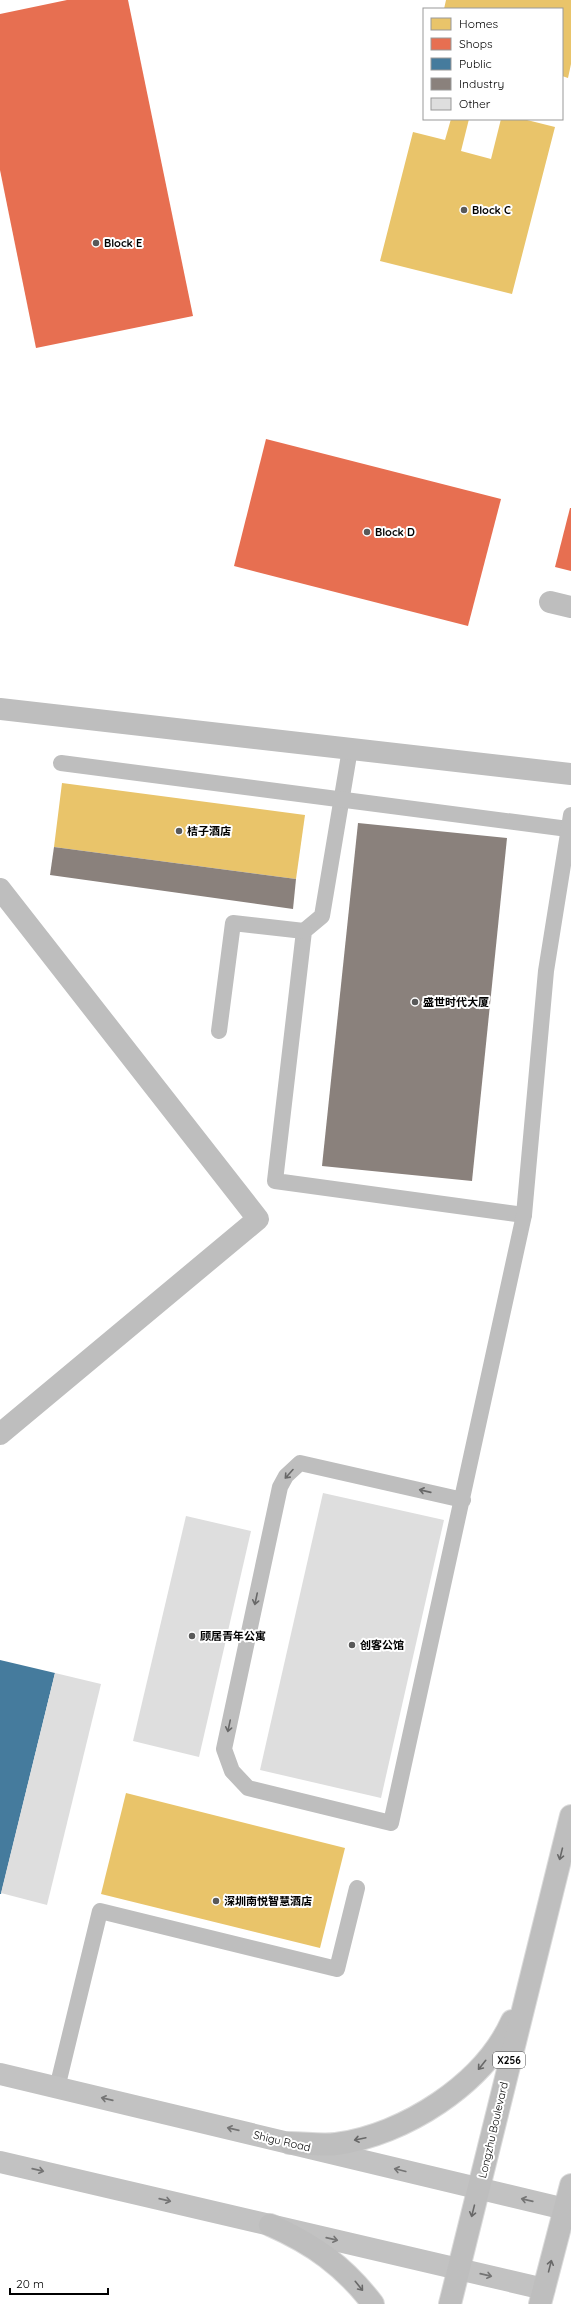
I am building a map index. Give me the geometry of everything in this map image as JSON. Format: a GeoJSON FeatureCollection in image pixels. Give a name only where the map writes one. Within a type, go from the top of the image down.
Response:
{"type":"FeatureCollection","features":[{"type":"Feature","properties":{"kind":"main road","name":"Shigu Road"},"geometry":{"type":"LineString","coordinates":[[0,2074],[565,2209]]}},
{"type":"Feature","properties":{"kind":"main road"},"geometry":{"type":"LineString","coordinates":[[0,2162],[459,2269],[542,2296]]}},
{"type":"Feature","properties":{"kind":"street"},"geometry":{"type":"LineString","coordinates":[[550,602],[571,607]]}},
{"type":"Feature","properties":{"kind":"street"},"geometry":{"type":"LineString","coordinates":[[0,709],[571,774]]}},
{"type":"Feature","properties":{"kind":"street"},"geometry":{"type":"LineString","coordinates":[[0,889],[258,1219],[0,1434]]}},
{"type":"Feature","properties":{"kind":"street","name":"Longzhu Boulevard"},"geometry":{"type":"LineString","coordinates":[[450,2304],[528,1983],[571,1816]]}},
{"type":"Feature","properties":{"kind":"street"},"geometry":{"type":"LineString","coordinates":[[290,2143],[335,2144],[372,2136],[410,2120],[445,2098],[480,2069],[506,2033],[528,1983]]}},
{"type":"Feature","properties":{"kind":"street"},"geometry":{"type":"LineString","coordinates":[[542,2296],[571,2185]]}},
{"type":"Feature","properties":{"kind":"street"},"geometry":{"type":"LineString","coordinates":[[270,2224],[303,2240],[331,2260],[356,2282],[373,2304]]}},
{"type":"Feature","properties":{"kind":"lane"},"geometry":{"type":"LineString","coordinates":[[350,749],[322,916],[304,931],[275,1181],[524,1215]]}},
{"type":"Feature","properties":{"kind":"lane"},"geometry":{"type":"LineString","coordinates":[[60,763],[341,801],[569,822],[546,971],[524,1215],[463,1500],[391,1823],[248,1788],[232,1771],[224,1749],[280,1487],[286,1476],[300,1463],[463,1500]]}},
{"type":"Feature","properties":{"kind":"lane"},"geometry":{"type":"LineString","coordinates":[[219,1031],[233,923],[304,931]]}},
{"type":"Feature","properties":{"kind":"lane"},"geometry":{"type":"LineString","coordinates":[[57,2088],[100,1912],[337,1969],[356,1888]]}},
{"type":"Feature","properties":{"kind":"building: Homes"},"geometry":{"type":"Polygon","coordinates":[[[446,0],[571,0],[571,64],[568,78],[563,76],[563,8],[444,8],[446,0]]]}},
{"type":"Feature","properties":{"kind":"building: Homes","name":"Block C"},"geometry":{"type":"Polygon","coordinates":[[[451,120],[469,120],[461,151],[491,159],[501,120],[527,120],[555,127],[512,294],[380,261],[413,132],[445,140],[451,120]]]}},
{"type":"Feature","properties":{"kind":"building: Homes","name":"桔子酒店"},"geometry":{"type":"Polygon","coordinates":[[[62,783],[305,815],[296,879],[54,847],[62,783]]]}},
{"type":"Feature","properties":{"kind":"building: Homes"},"geometry":{"type":"Polygon","coordinates":[[[126,1793],[345,1848],[320,1948],[101,1894],[126,1793]]]}},
{"type":"Feature","properties":{"kind":"building: Shops","name":"Block E"},"geometry":{"type":"Polygon","coordinates":[[[67,0],[128,0],[193,316],[36,348],[0,170],[0,14],[67,0]]]}},
{"type":"Feature","properties":{"kind":"building: Shops","name":"Block D"},"geometry":{"type":"Polygon","coordinates":[[[266,439],[501,499],[468,626],[234,566],[266,439]]]}},
{"type":"Feature","properties":{"kind":"building: Shops"},"geometry":{"type":"Polygon","coordinates":[[[571,508],[571,571],[555,567],[571,508]]]}},
{"type":"Feature","properties":{"kind":"building: Public"},"geometry":{"type":"Polygon","coordinates":[[[0,1660],[55,1673],[1,1894],[0,1894],[0,1660]]]}},
{"type":"Feature","properties":{"kind":"building: Industry","name":"盛世时代大厦"},"geometry":{"type":"Polygon","coordinates":[[[358,823],[507,838],[472,1181],[322,1166],[358,823]]]}},
{"type":"Feature","properties":{"kind":"building: Industry"},"geometry":{"type":"Polygon","coordinates":[[[54,847],[296,879],[293,909],[50,875],[54,847]]]}},
{"type":"Feature","properties":{"kind":"building: Other","name":"创客公馆"},"geometry":{"type":"Polygon","coordinates":[[[323,1493],[444,1520],[381,1798],[260,1770],[323,1493]]]}},
{"type":"Feature","properties":{"kind":"building: Other","name":"顾居青年公寓"},"geometry":{"type":"Polygon","coordinates":[[[186,1516],[251,1531],[199,1757],[133,1741],[186,1516]]]}},
{"type":"Feature","properties":{"kind":"building: Other"},"geometry":{"type":"Polygon","coordinates":[[[55,1673],[101,1684],[47,1905],[1,1893],[55,1673]]]}},
{"type":"Feature","properties":{"kind":"place","name":"Block C"},"geometry":{"type":"Point","coordinates":[464,210]}},
{"type":"Feature","properties":{"kind":"place","name":"Block E"},"geometry":{"type":"Point","coordinates":[96,243]}},
{"type":"Feature","properties":{"kind":"place","name":"Block D"},"geometry":{"type":"Point","coordinates":[367,532]}},
{"type":"Feature","properties":{"kind":"place","name":"桔子酒店"},"geometry":{"type":"Point","coordinates":[179,831]}},
{"type":"Feature","properties":{"kind":"place","name":"盛世时代大厦"},"geometry":{"type":"Point","coordinates":[415,1002]}},
{"type":"Feature","properties":{"kind":"place","name":"顾居青年公寓"},"geometry":{"type":"Point","coordinates":[192,1636]}},
{"type":"Feature","properties":{"kind":"place","name":"创客公馆"},"geometry":{"type":"Point","coordinates":[352,1645]}},
{"type":"Feature","properties":{"kind":"place","name":"深圳南悦智慧酒店"},"geometry":{"type":"Point","coordinates":[216,1901]}}]}
